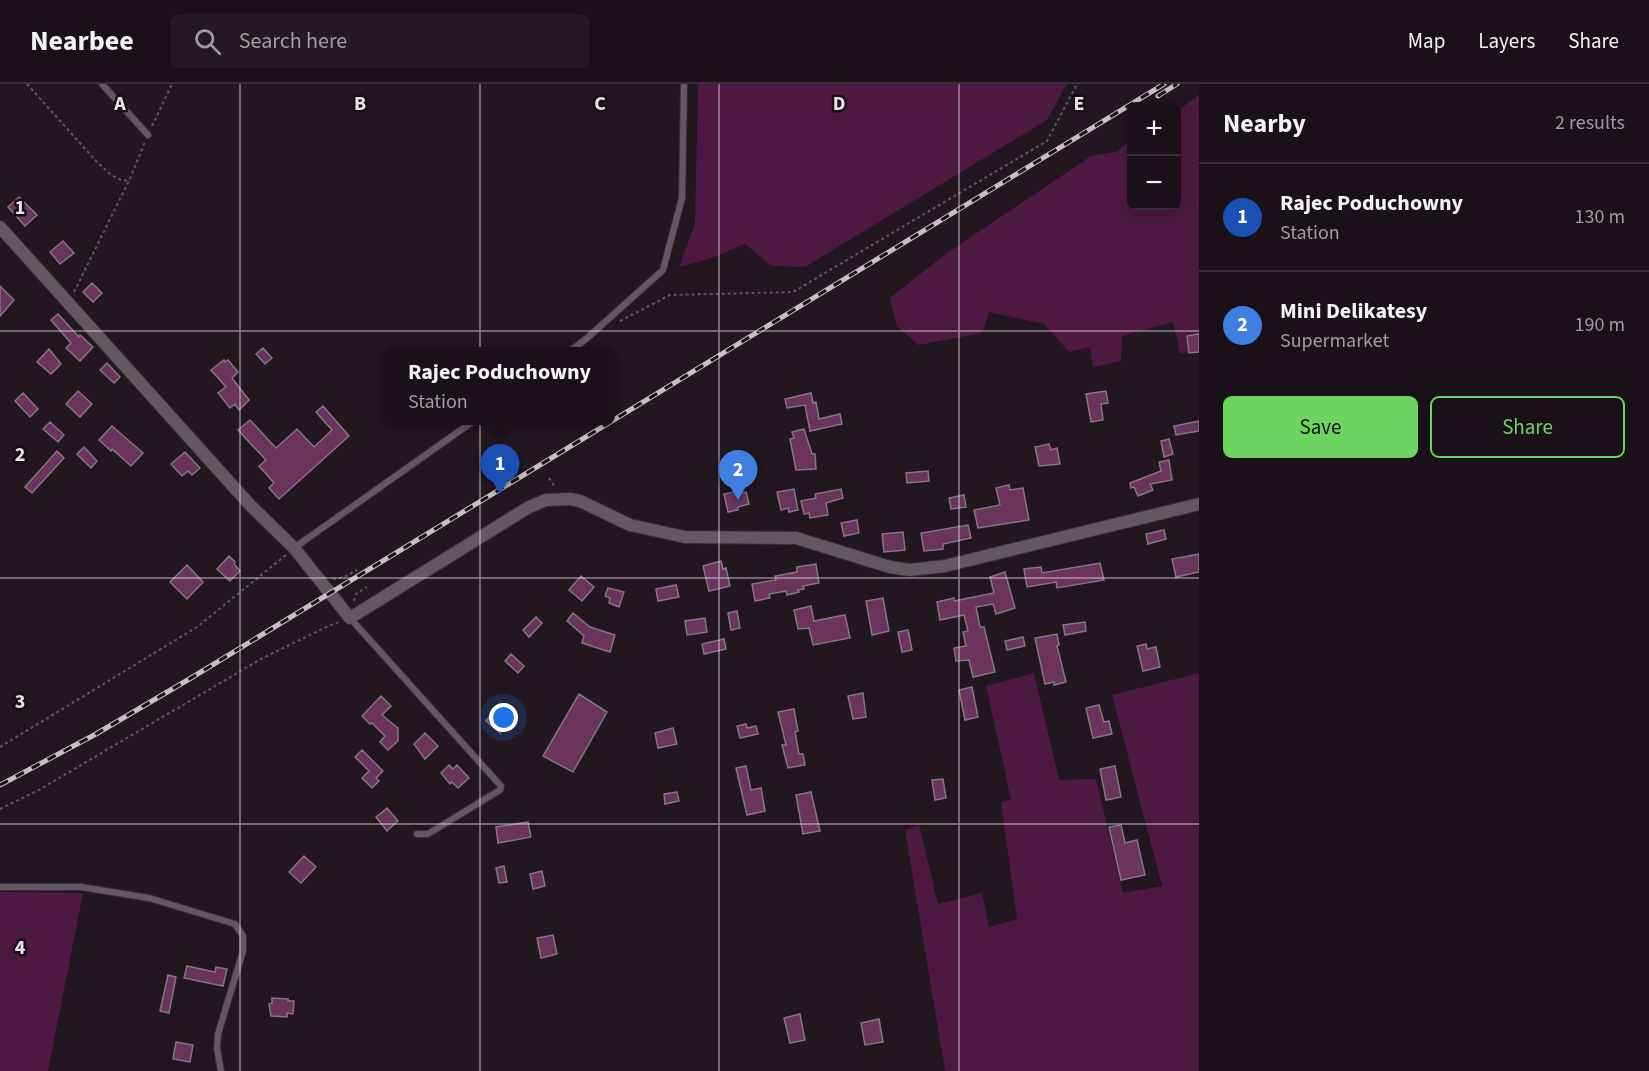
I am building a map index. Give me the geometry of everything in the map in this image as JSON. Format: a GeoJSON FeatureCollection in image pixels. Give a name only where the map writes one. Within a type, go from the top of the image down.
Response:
{"type":"FeatureCollection","features":[{"type":"Feature","properties":{"kind":"street"},"geometry":{"type":"LineString","coordinates":[[0,227],[250,505],[294,548],[350,618],[529,507],[546,500],[560,498],[580,501],[630,525],[685,537],[796,538],[890,567],[910,570],[945,566],[1199,504]]}},
{"type":"Feature","properties":{"kind":"lane"},"geometry":{"type":"LineString","coordinates":[[102,84],[148,135]]}},
{"type":"Feature","properties":{"kind":"lane"},"geometry":{"type":"LineString","coordinates":[[575,347],[663,270],[682,198],[684,84]]}},
{"type":"Feature","properties":{"kind":"lane"},"geometry":{"type":"LineString","coordinates":[[294,548],[468,425]]}},
{"type":"Feature","properties":{"kind":"lane"},"geometry":{"type":"LineString","coordinates":[[350,618],[501,786],[500,790],[428,834],[417,834]]}},
{"type":"Feature","properties":{"kind":"lane"},"geometry":{"type":"LineString","coordinates":[[0,887],[81,887],[149,898],[235,924],[243,936],[243,951],[218,1034],[217,1048],[221,1071]]}},
{"type":"Feature","properties":{"kind":"path"},"geometry":{"type":"LineString","coordinates":[[27,84],[97,162],[111,175],[129,181]]}},
{"type":"Feature","properties":{"kind":"path"},"geometry":{"type":"LineString","coordinates":[[68,302],[129,181],[172,84]]}},
{"type":"Feature","properties":{"kind":"path"},"geometry":{"type":"LineString","coordinates":[[617,322],[670,295],[793,292],[1047,141],[1077,84]]}},
{"type":"Feature","properties":{"kind":"path"},"geometry":{"type":"LineString","coordinates":[[0,747],[197,627],[294,548]]}},
{"type":"Feature","properties":{"kind":"path"},"geometry":{"type":"LineString","coordinates":[[321,581],[344,578],[357,570]]}},
{"type":"Feature","properties":{"kind":"path"},"geometry":{"type":"LineString","coordinates":[[0,809],[37,791],[261,659],[350,618]]}},
{"type":"Feature","properties":{"kind":"shaded area"},"geometry":{"type":"Polygon","coordinates":[[[698,84],[1067,84],[1047,120],[805,267],[772,266],[745,244],[709,259],[679,267],[695,224],[698,84]]]}},
{"type":"Feature","properties":{"kind":"shaded area"},"geometry":{"type":"Polygon","coordinates":[[[1199,95],[1199,349],[1180,354],[1173,322],[1122,336],[1121,361],[1093,367],[1090,347],[1069,352],[1044,324],[989,312],[982,333],[918,345],[897,326],[890,298],[943,256],[1091,156],[1115,152],[1127,144],[1127,210],[1181,210],[1181,108],[1199,95]]]}},
{"type":"Feature","properties":{"kind":"shaded area"},"geometry":{"type":"Polygon","coordinates":[[[1034,673],[1059,780],[1096,779],[1123,893],[1162,886],[1112,695],[1199,673],[1199,1071],[945,1071],[905,830],[919,825],[938,904],[982,893],[989,927],[1017,919],[1001,802],[1011,800],[986,686],[1034,673]]]}},
{"type":"Feature","properties":{"kind":"shaded area"},"geometry":{"type":"Polygon","coordinates":[[[0,892],[83,893],[48,1071],[0,1071],[0,892]]]}},
{"type":"Feature","properties":{"kind":"building"},"geometry":{"type":"Polygon","coordinates":[[[19,197],[37,215],[25,226],[8,207],[19,197]]]}},
{"type":"Feature","properties":{"kind":"building"},"geometry":{"type":"Polygon","coordinates":[[[63,241],[74,253],[60,264],[50,252],[63,241]]]}},
{"type":"Feature","properties":{"kind":"building"},"geometry":{"type":"Polygon","coordinates":[[[92,283],[102,293],[93,302],[83,292],[92,283]]]}},
{"type":"Feature","properties":{"kind":"building"},"geometry":{"type":"Polygon","coordinates":[[[0,286],[14,300],[0,316],[0,286]]]}},
{"type":"Feature","properties":{"kind":"building"},"geometry":{"type":"Polygon","coordinates":[[[58,314],[79,337],[80,335],[93,347],[80,361],[66,348],[71,343],[51,320],[58,314]]]}},
{"type":"Feature","properties":{"kind":"building"},"geometry":{"type":"Polygon","coordinates":[[[1199,334],[1199,352],[1189,353],[1187,336],[1199,334]]]}},
{"type":"Feature","properties":{"kind":"building"},"geometry":{"type":"Polygon","coordinates":[[[263,348],[272,358],[265,364],[256,354],[263,348]]]}},
{"type":"Feature","properties":{"kind":"building"},"geometry":{"type":"Polygon","coordinates":[[[49,349],[61,364],[51,374],[37,362],[49,349]]]}},
{"type":"Feature","properties":{"kind":"building"},"geometry":{"type":"Polygon","coordinates":[[[224,360],[225,362],[228,360],[238,372],[232,378],[249,400],[239,410],[235,404],[230,408],[218,393],[226,387],[211,370],[224,360]]]}},
{"type":"Feature","properties":{"kind":"building"},"geometry":{"type":"Polygon","coordinates":[[[107,363],[120,377],[114,383],[100,370],[107,363]]]}},
{"type":"Feature","properties":{"kind":"building"},"geometry":{"type":"Polygon","coordinates":[[[78,391],[92,404],[80,417],[66,404],[78,391]]]}},
{"type":"Feature","properties":{"kind":"building"},"geometry":{"type":"Polygon","coordinates":[[[1106,391],[1108,403],[1101,404],[1103,420],[1091,422],[1086,394],[1106,391]]]}},
{"type":"Feature","properties":{"kind":"building"},"geometry":{"type":"Polygon","coordinates":[[[23,393],[38,409],[30,417],[15,401],[23,393]]]}},
{"type":"Feature","properties":{"kind":"building"},"geometry":{"type":"Polygon","coordinates":[[[811,393],[813,403],[816,402],[819,419],[840,414],[842,424],[810,431],[805,405],[787,408],[785,399],[811,393]]]}},
{"type":"Feature","properties":{"kind":"building"},"geometry":{"type":"Polygon","coordinates":[[[323,406],[349,436],[279,499],[269,488],[274,483],[259,466],[266,460],[238,430],[250,420],[276,448],[297,429],[314,447],[332,430],[316,412],[323,406]]]}},
{"type":"Feature","properties":{"kind":"building"},"geometry":{"type":"Polygon","coordinates":[[[1199,421],[1199,431],[1176,435],[1174,426],[1199,421]]]}},
{"type":"Feature","properties":{"kind":"building"},"geometry":{"type":"Polygon","coordinates":[[[50,422],[64,435],[58,442],[43,429],[50,422]]]}},
{"type":"Feature","properties":{"kind":"building"},"geometry":{"type":"Polygon","coordinates":[[[112,426],[143,453],[131,466],[99,440],[112,426]]]}},
{"type":"Feature","properties":{"kind":"building"},"geometry":{"type":"Polygon","coordinates":[[[804,429],[812,454],[815,454],[816,469],[796,470],[790,439],[794,438],[792,432],[804,429]]]}},
{"type":"Feature","properties":{"kind":"building"},"geometry":{"type":"Polygon","coordinates":[[[1169,439],[1173,454],[1164,457],[1161,441],[1169,439]]]}},
{"type":"Feature","properties":{"kind":"building"},"geometry":{"type":"Polygon","coordinates":[[[1049,444],[1051,450],[1057,448],[1060,464],[1039,466],[1035,447],[1049,444]]]}},
{"type":"Feature","properties":{"kind":"building"},"geometry":{"type":"Polygon","coordinates":[[[84,447],[97,461],[91,468],[77,454],[84,447]]]}},
{"type":"Feature","properties":{"kind":"building"},"geometry":{"type":"Polygon","coordinates":[[[57,451],[64,458],[32,493],[25,487],[57,451]]]}},
{"type":"Feature","properties":{"kind":"building"},"geometry":{"type":"Polygon","coordinates":[[[185,452],[200,468],[192,475],[188,471],[182,476],[171,464],[185,452]]]}},
{"type":"Feature","properties":{"kind":"building"},"geometry":{"type":"Polygon","coordinates":[[[1169,460],[1172,480],[1150,484],[1153,490],[1138,496],[1130,483],[1161,471],[1159,462],[1169,460]]]}},
{"type":"Feature","properties":{"kind":"building"},"geometry":{"type":"Polygon","coordinates":[[[928,471],[929,481],[907,483],[906,473],[928,471]]]}},
{"type":"Feature","properties":{"kind":"building"},"geometry":{"type":"Polygon","coordinates":[[[1009,485],[1010,490],[1023,488],[1029,520],[978,528],[974,510],[1000,505],[996,488],[1009,485]]]}},
{"type":"Feature","properties":{"kind":"building"},"geometry":{"type":"Polygon","coordinates":[[[794,489],[798,510],[789,512],[788,508],[781,510],[777,492],[794,489]]]}},
{"type":"Feature","properties":{"kind":"building"},"geometry":{"type":"Polygon","coordinates":[[[841,489],[843,498],[826,503],[828,515],[810,518],[809,513],[804,514],[801,501],[816,498],[815,494],[841,489]]]}},
{"type":"Feature","properties":{"kind":"building"},"geometry":{"type":"Polygon","coordinates":[[[734,492],[735,495],[746,492],[749,504],[728,512],[724,494],[734,492]]]}},
{"type":"Feature","properties":{"kind":"building"},"geometry":{"type":"Polygon","coordinates":[[[964,495],[966,507],[951,509],[949,498],[964,495]]]}},
{"type":"Feature","properties":{"kind":"building"},"geometry":{"type":"Polygon","coordinates":[[[857,520],[859,533],[844,536],[841,523],[857,520]]]}},
{"type":"Feature","properties":{"kind":"building"},"geometry":{"type":"Polygon","coordinates":[[[968,525],[971,538],[943,544],[943,549],[924,551],[921,533],[968,525]]]}},
{"type":"Feature","properties":{"kind":"building"},"geometry":{"type":"Polygon","coordinates":[[[1164,530],[1166,539],[1148,544],[1146,534],[1164,530]]]}},
{"type":"Feature","properties":{"kind":"building"},"geometry":{"type":"Polygon","coordinates":[[[903,532],[905,550],[884,552],[882,534],[903,532]]]}},
{"type":"Feature","properties":{"kind":"building"},"geometry":{"type":"Polygon","coordinates":[[[1199,554],[1199,572],[1176,577],[1172,559],[1199,554]]]}},
{"type":"Feature","properties":{"kind":"building"},"geometry":{"type":"Polygon","coordinates":[[[229,556],[240,571],[230,581],[217,569],[229,556]]]}},
{"type":"Feature","properties":{"kind":"building"},"geometry":{"type":"Polygon","coordinates":[[[721,561],[723,569],[726,568],[730,586],[709,591],[703,566],[721,561]]]}},
{"type":"Feature","properties":{"kind":"building"},"geometry":{"type":"Polygon","coordinates":[[[1100,563],[1104,580],[1057,588],[1056,582],[1027,587],[1024,569],[1041,567],[1042,573],[1100,563]]]}},
{"type":"Feature","properties":{"kind":"building"},"geometry":{"type":"Polygon","coordinates":[[[816,564],[819,583],[803,586],[804,589],[798,590],[799,592],[787,595],[786,591],[769,594],[770,598],[755,601],[752,584],[776,580],[775,576],[797,572],[797,567],[816,564]]]}},
{"type":"Feature","properties":{"kind":"building"},"geometry":{"type":"Polygon","coordinates":[[[187,565],[203,582],[187,599],[170,582],[187,565]]]}},
{"type":"Feature","properties":{"kind":"building"},"geometry":{"type":"Polygon","coordinates":[[[1005,572],[1015,608],[996,614],[993,604],[976,607],[980,627],[984,627],[995,672],[973,677],[969,660],[956,661],[954,648],[966,646],[963,632],[968,631],[964,615],[940,620],[937,602],[994,593],[990,577],[1005,572]]]}},
{"type":"Feature","properties":{"kind":"building"},"geometry":{"type":"Polygon","coordinates":[[[581,576],[594,587],[582,601],[569,590],[581,576]]]}},
{"type":"Feature","properties":{"kind":"building"},"geometry":{"type":"Polygon","coordinates":[[[676,585],[679,597],[658,601],[656,589],[676,585]]]}},
{"type":"Feature","properties":{"kind":"building"},"geometry":{"type":"Polygon","coordinates":[[[608,588],[624,592],[619,607],[609,603],[610,598],[605,596],[608,588]]]}},
{"type":"Feature","properties":{"kind":"building"},"geometry":{"type":"Polygon","coordinates":[[[883,598],[889,631],[872,635],[866,601],[883,598]]]}},
{"type":"Feature","properties":{"kind":"building"},"geometry":{"type":"Polygon","coordinates":[[[811,606],[814,621],[845,615],[850,638],[813,645],[809,628],[798,629],[794,610],[811,606]]]}},
{"type":"Feature","properties":{"kind":"building"},"geometry":{"type":"Polygon","coordinates":[[[737,611],[740,628],[731,630],[728,613],[737,611]]]}},
{"type":"Feature","properties":{"kind":"building"},"geometry":{"type":"Polygon","coordinates":[[[573,613],[590,627],[615,635],[610,652],[582,643],[584,636],[567,621],[573,613]]]}},
{"type":"Feature","properties":{"kind":"building"},"geometry":{"type":"Polygon","coordinates":[[[536,617],[542,623],[529,637],[523,630],[536,617]]]}},
{"type":"Feature","properties":{"kind":"building"},"geometry":{"type":"Polygon","coordinates":[[[705,618],[707,632],[687,635],[685,621],[705,618]]]}},
{"type":"Feature","properties":{"kind":"building"},"geometry":{"type":"Polygon","coordinates":[[[1085,622],[1086,631],[1065,635],[1063,625],[1085,622]]]}},
{"type":"Feature","properties":{"kind":"building"},"geometry":{"type":"Polygon","coordinates":[[[908,630],[912,650],[902,652],[898,632],[908,630]]]}},
{"type":"Feature","properties":{"kind":"building"},"geometry":{"type":"Polygon","coordinates":[[[1057,634],[1059,645],[1057,646],[1066,682],[1054,685],[1054,682],[1045,684],[1035,638],[1057,634]]]}},
{"type":"Feature","properties":{"kind":"building"},"geometry":{"type":"Polygon","coordinates":[[[1023,637],[1025,646],[1007,650],[1005,641],[1023,637]]]}},
{"type":"Feature","properties":{"kind":"building"},"geometry":{"type":"Polygon","coordinates":[[[724,639],[726,649],[704,654],[702,644],[724,639]]]}},
{"type":"Feature","properties":{"kind":"building"},"geometry":{"type":"Polygon","coordinates":[[[1146,644],[1147,649],[1156,647],[1160,667],[1143,671],[1137,646],[1146,644]]]}},
{"type":"Feature","properties":{"kind":"building"},"geometry":{"type":"Polygon","coordinates":[[[511,654],[524,666],[518,673],[505,661],[511,654]]]}},
{"type":"Feature","properties":{"kind":"building"},"geometry":{"type":"Polygon","coordinates":[[[972,687],[978,717],[965,720],[959,690],[972,687]]]}},
{"type":"Feature","properties":{"kind":"building"},"geometry":{"type":"Polygon","coordinates":[[[863,693],[866,717],[853,719],[848,696],[863,693]]]}},
{"type":"Feature","properties":{"kind":"building"},"geometry":{"type":"Polygon","coordinates":[[[579,694],[607,712],[573,772],[543,756],[579,694]]]}},
{"type":"Feature","properties":{"kind":"building"},"geometry":{"type":"Polygon","coordinates":[[[381,696],[391,706],[382,715],[398,728],[398,741],[388,750],[380,742],[385,736],[362,716],[381,696]]]}},
{"type":"Feature","properties":{"kind":"building"},"geometry":{"type":"Polygon","coordinates":[[[1099,705],[1104,722],[1109,721],[1112,734],[1093,738],[1086,708],[1099,705]]]}},
{"type":"Feature","properties":{"kind":"building"},"geometry":{"type":"Polygon","coordinates":[[[794,709],[799,754],[803,754],[805,765],[788,768],[782,745],[786,745],[778,712],[794,709]]]}},
{"type":"Feature","properties":{"kind":"building"},"geometry":{"type":"Polygon","coordinates":[[[492,713],[506,725],[500,733],[486,721],[492,713]]]}},
{"type":"Feature","properties":{"kind":"building"},"geometry":{"type":"Polygon","coordinates":[[[746,724],[747,728],[756,726],[758,734],[740,738],[737,726],[746,724]]]}},
{"type":"Feature","properties":{"kind":"building"},"geometry":{"type":"Polygon","coordinates":[[[673,728],[677,744],[658,748],[655,733],[673,728]]]}},
{"type":"Feature","properties":{"kind":"building"},"geometry":{"type":"Polygon","coordinates":[[[425,733],[438,746],[425,759],[414,744],[425,733]]]}},
{"type":"Feature","properties":{"kind":"building"},"geometry":{"type":"Polygon","coordinates":[[[362,750],[383,771],[376,778],[379,781],[372,788],[362,778],[369,771],[355,757],[362,750]]]}},
{"type":"Feature","properties":{"kind":"building"},"geometry":{"type":"Polygon","coordinates":[[[449,765],[453,769],[457,765],[469,778],[458,788],[452,782],[450,784],[441,773],[449,765]]]}},
{"type":"Feature","properties":{"kind":"building"},"geometry":{"type":"Polygon","coordinates":[[[746,766],[751,790],[761,788],[765,811],[747,815],[736,768],[746,766]]]}},
{"type":"Feature","properties":{"kind":"building"},"geometry":{"type":"Polygon","coordinates":[[[1115,766],[1121,797],[1106,800],[1100,769],[1115,766]]]}},
{"type":"Feature","properties":{"kind":"building"},"geometry":{"type":"Polygon","coordinates":[[[943,779],[946,798],[935,800],[932,780],[943,779]]]}},
{"type":"Feature","properties":{"kind":"building"},"geometry":{"type":"Polygon","coordinates":[[[677,792],[679,801],[665,804],[664,794],[677,792]]]}},
{"type":"Feature","properties":{"kind":"building"},"geometry":{"type":"Polygon","coordinates":[[[811,792],[820,831],[803,834],[796,795],[811,792]]]}},
{"type":"Feature","properties":{"kind":"building"},"geometry":{"type":"Polygon","coordinates":[[[387,808],[398,821],[387,831],[376,817],[387,808]]]}},
{"type":"Feature","properties":{"kind":"building"},"geometry":{"type":"Polygon","coordinates":[[[528,822],[531,837],[498,843],[496,827],[528,822]]]}},
{"type":"Feature","properties":{"kind":"building"},"geometry":{"type":"Polygon","coordinates":[[[1121,825],[1125,843],[1137,840],[1145,875],[1121,880],[1109,827],[1121,825]]]}},
{"type":"Feature","properties":{"kind":"building"},"geometry":{"type":"Polygon","coordinates":[[[304,856],[316,867],[301,883],[289,872],[304,856]]]}},
{"type":"Feature","properties":{"kind":"building"},"geometry":{"type":"Polygon","coordinates":[[[504,866],[507,882],[499,883],[496,868],[504,866]]]}},
{"type":"Feature","properties":{"kind":"building"},"geometry":{"type":"Polygon","coordinates":[[[542,871],[545,886],[533,889],[530,874],[542,871]]]}},
{"type":"Feature","properties":{"kind":"building"},"geometry":{"type":"Polygon","coordinates":[[[553,935],[557,954],[541,958],[537,938],[553,935]]]}},
{"type":"Feature","properties":{"kind":"building"},"geometry":{"type":"Polygon","coordinates":[[[187,966],[215,972],[216,967],[227,969],[223,986],[184,978],[187,966]]]}},
{"type":"Feature","properties":{"kind":"building"},"geometry":{"type":"Polygon","coordinates":[[[168,975],[176,977],[169,1013],[160,1011],[168,975]]]}},
{"type":"Feature","properties":{"kind":"building"},"geometry":{"type":"Polygon","coordinates":[[[272,998],[294,1001],[293,1014],[287,1013],[287,1017],[271,1016],[269,1004],[272,1003],[272,998]]]}},
{"type":"Feature","properties":{"kind":"building"},"geometry":{"type":"Polygon","coordinates":[[[800,1014],[805,1040],[790,1043],[784,1018],[800,1014]]]}},
{"type":"Feature","properties":{"kind":"building"},"geometry":{"type":"Polygon","coordinates":[[[879,1019],[883,1042],[865,1045],[861,1023],[879,1019]]]}},
{"type":"Feature","properties":{"kind":"building"},"geometry":{"type":"Polygon","coordinates":[[[176,1042],[193,1045],[190,1062],[173,1059],[176,1042]]]}},
{"type":"Feature","properties":{"kind":"railway"},"geometry":{"type":"LineString","coordinates":[[615,419],[1164,84]]}},
{"type":"Feature","properties":{"kind":"railway"},"geometry":{"type":"LineString","coordinates":[[1158,96],[1177,84]]}},
{"type":"Feature","properties":{"kind":"railway"},"geometry":{"type":"LineString","coordinates":[[0,785],[96,734],[191,678],[605,425]]}},
{"type":"Feature","properties":{"kind":"place","name":"Rajec Poduchowny"},"geometry":{"type":"Point","coordinates":[500,494]}},
{"type":"Feature","properties":{"kind":"place","name":"Mini Delikatesy"},"geometry":{"type":"Point","coordinates":[738,500]}}]}
